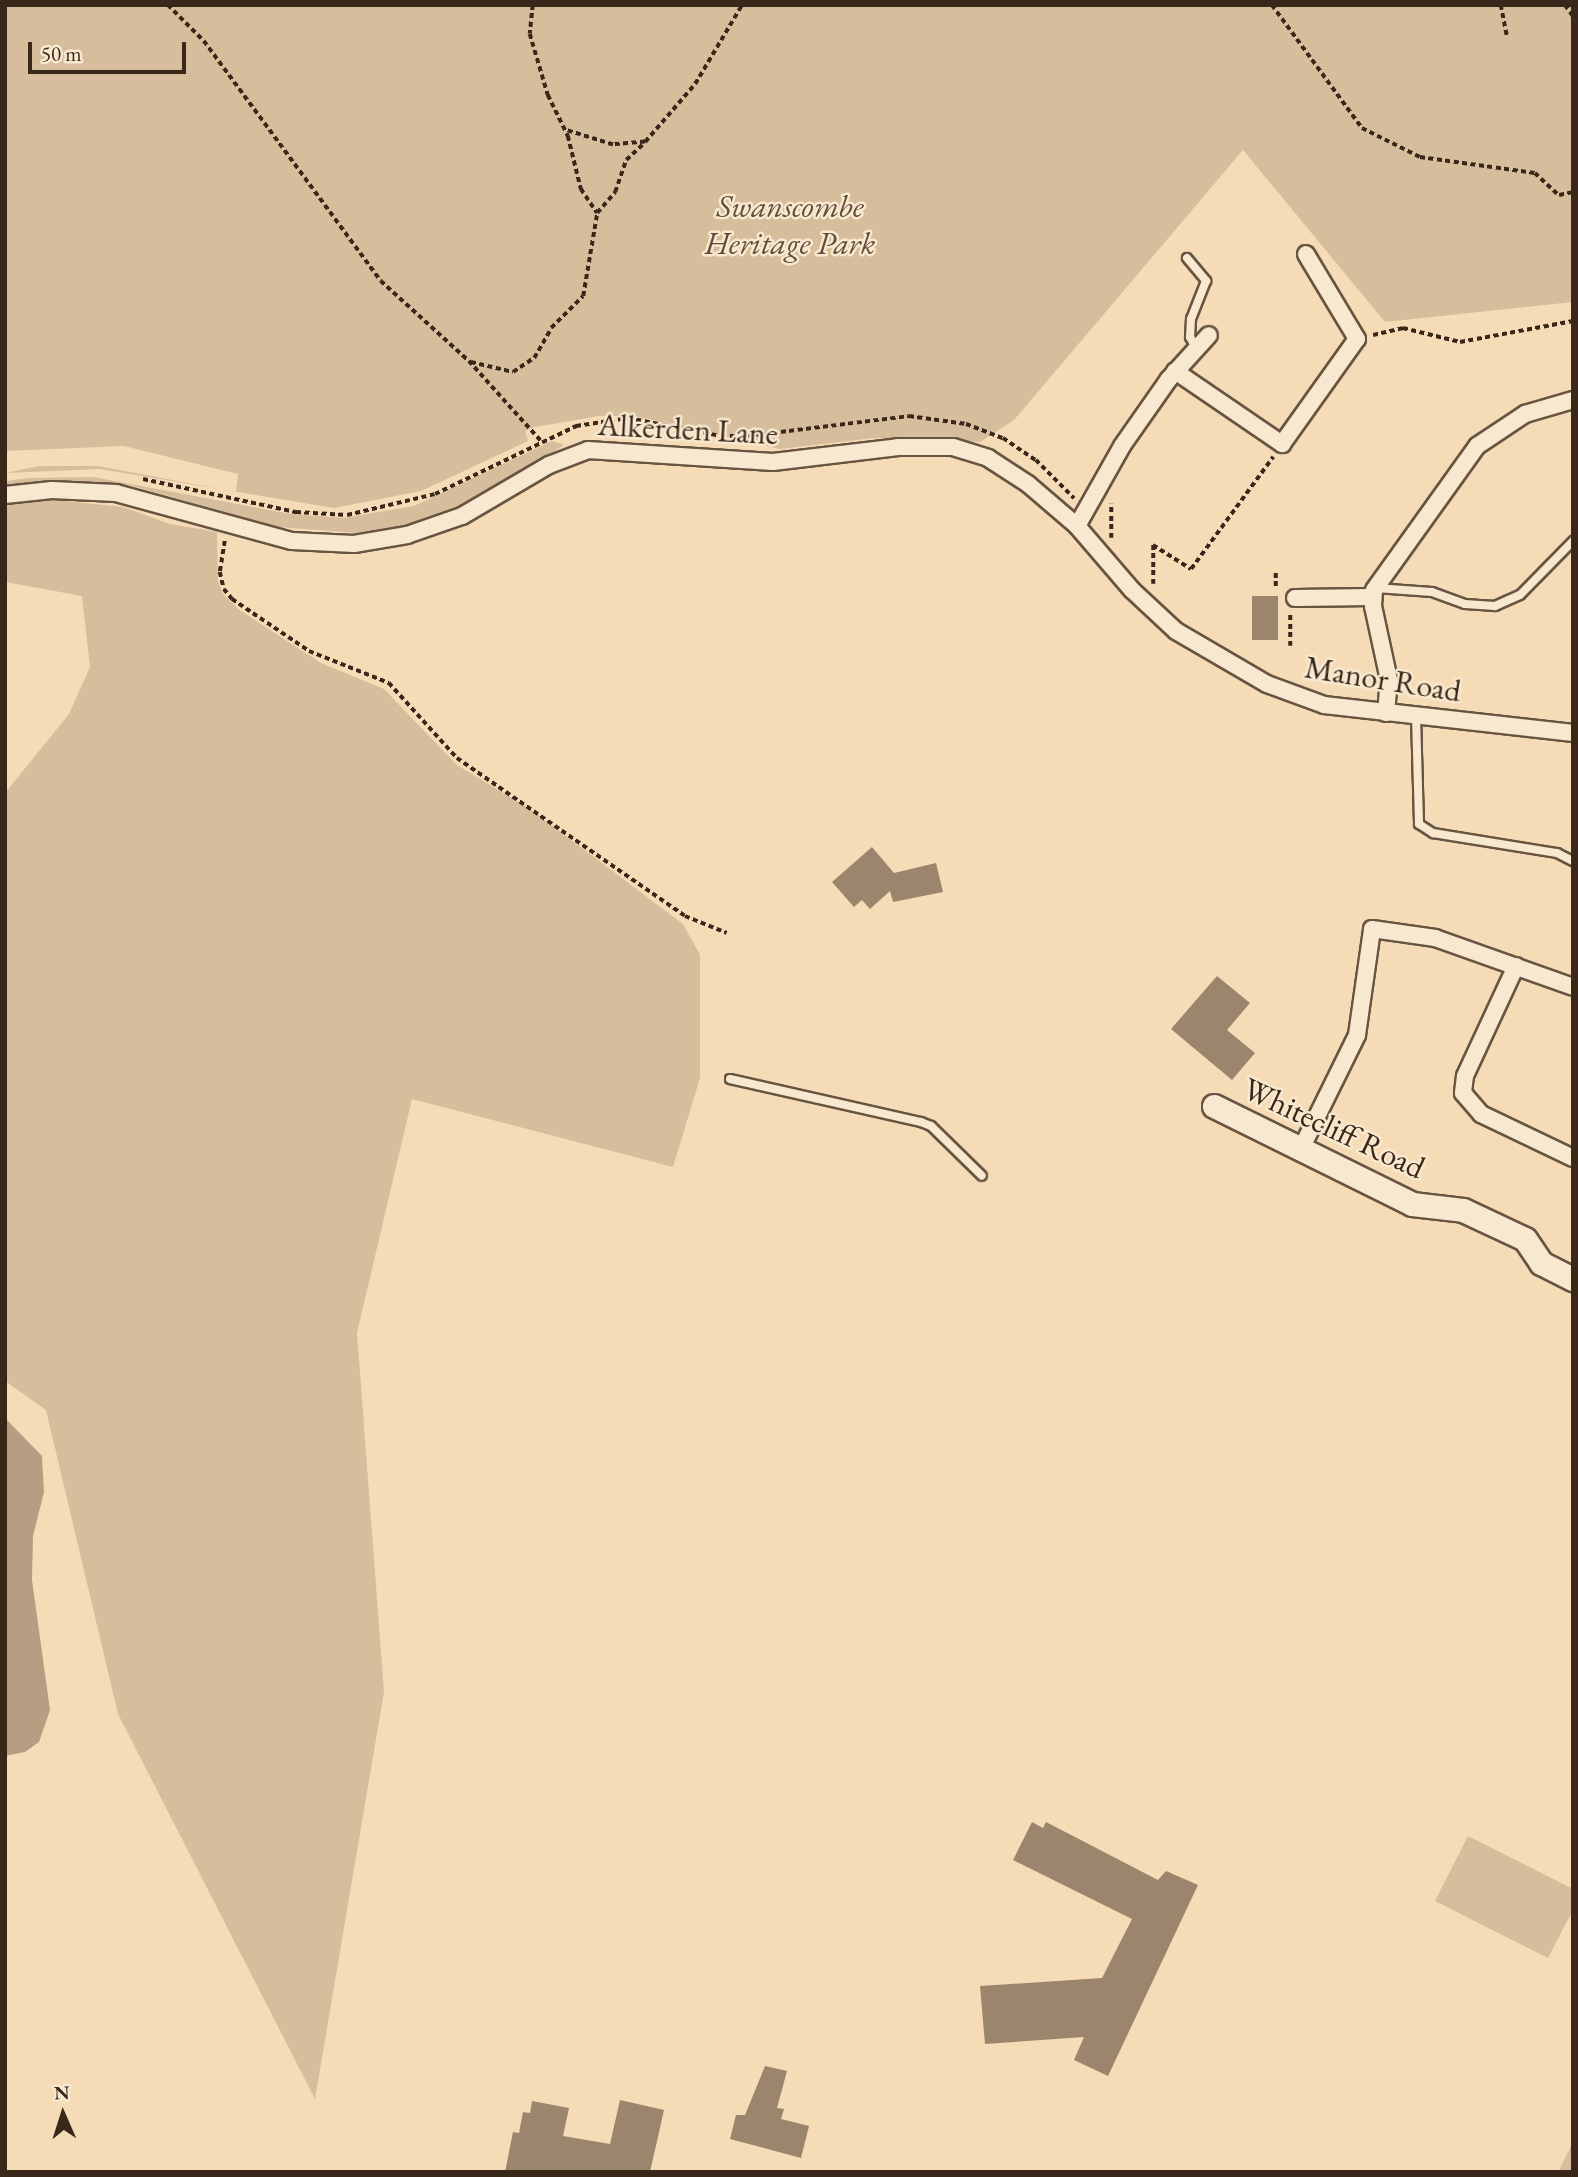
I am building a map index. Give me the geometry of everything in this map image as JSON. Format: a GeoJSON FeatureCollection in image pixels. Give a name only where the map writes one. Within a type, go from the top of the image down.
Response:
{"type":"FeatureCollection","features":[{"type":"Feature","properties":{"kind":"street"},"geometry":{"type":"LineString","coordinates":[[1175,371],[1282,444],[1357,339],[1306,254]]}},
{"type":"Feature","properties":{"kind":"street"},"geometry":{"type":"LineString","coordinates":[[1077,526],[1122,446],[1175,371],[1209,335]]}},
{"type":"Feature","properties":{"kind":"street"},"geometry":{"type":"LineString","coordinates":[[1386,712],[1389,680],[1374,593],[1477,446],[1525,414],[1573,400]]}},
{"type":"Feature","properties":{"kind":"street","name":"Alkerden Lane"},"geometry":{"type":"LineString","coordinates":[[5,495],[102,492],[305,543],[363,543],[400,537],[462,516],[549,465],[588,450],[773,462],[933,446],[961,449],[999,464],[1077,526]]}},
{"type":"Feature","properties":{"kind":"street","name":"Manor Road"},"geometry":{"type":"LineString","coordinates":[[1077,526],[1150,608],[1218,659],[1318,704],[1573,733]]}},
{"type":"Feature","properties":{"kind":"street"},"geometry":{"type":"LineString","coordinates":[[1295,598],[1374,593]]}},
{"type":"Feature","properties":{"kind":"street"},"geometry":{"type":"LineString","coordinates":[[1301,1149],[1354,1046],[1372,929],[1436,938],[1573,987]]}},
{"type":"Feature","properties":{"kind":"street"},"geometry":{"type":"LineString","coordinates":[[1516,966],[1465,1076],[1463,1093],[1481,1114],[1573,1158]]}},
{"type":"Feature","properties":{"kind":"street","name":"Whitecliff Road"},"geometry":{"type":"LineString","coordinates":[[1214,1106],[1412,1204],[1463,1210],[1525,1239],[1541,1263],[1573,1279]]}},
{"type":"Feature","properties":{"kind":"lane"},"geometry":{"type":"LineString","coordinates":[[1187,258],[1206,281],[1191,319],[1190,337],[1196,348]]}},
{"type":"Feature","properties":{"kind":"lane"},"geometry":{"type":"LineString","coordinates":[[1374,593],[1432,592],[1480,608],[1506,603],[1573,541]]}},
{"type":"Feature","properties":{"kind":"lane"},"geometry":{"type":"LineString","coordinates":[[1416,716],[1419,824],[1433,833],[1556,853],[1573,861]]}},
{"type":"Feature","properties":{"kind":"lane"},"geometry":{"type":"LineString","coordinates":[[730,1079],[921,1122],[931,1126],[982,1176]]}},
{"type":"Feature","properties":{"kind":"path"},"geometry":{"type":"LineString","coordinates":[[168,5],[204,41],[382,281],[469,361],[541,440]]}},
{"type":"Feature","properties":{"kind":"path"},"geometry":{"type":"LineString","coordinates":[[533,5],[530,34],[548,95],[565,130],[579,184],[597,213]]}},
{"type":"Feature","properties":{"kind":"path"},"geometry":{"type":"LineString","coordinates":[[469,361],[513,372],[534,358],[551,328],[583,296],[597,213],[615,192],[626,160],[695,84],[743,5]]}},
{"type":"Feature","properties":{"kind":"path"},"geometry":{"type":"LineString","coordinates":[[1272,5],[1362,128],[1420,157],[1535,173],[1559,195],[1573,192]]}},
{"type":"Feature","properties":{"kind":"path"},"geometry":{"type":"LineString","coordinates":[[1501,5],[1507,35]]}},
{"type":"Feature","properties":{"kind":"path"},"geometry":{"type":"LineString","coordinates":[[1565,5],[1573,16]]}},
{"type":"Feature","properties":{"kind":"path"},"geometry":{"type":"LineString","coordinates":[[565,130],[613,145],[645,142]]}},
{"type":"Feature","properties":{"kind":"path"},"geometry":{"type":"LineString","coordinates":[[1357,339],[1403,328],[1460,342],[1573,321]]}},
{"type":"Feature","properties":{"kind":"path"},"geometry":{"type":"LineString","coordinates":[[1155,594],[1153,545],[1191,569],[1282,444]]}},
{"type":"Feature","properties":{"kind":"path"},"geometry":{"type":"LineString","coordinates":[[229,522],[220,572],[224,589],[232,599],[318,656],[389,683],[457,758],[685,916],[727,933]]}},
{"type":"Feature","properties":{"kind":"path"},"geometry":{"type":"LineString","coordinates":[[1276,573],[1276,589]]}},
{"type":"Feature","properties":{"kind":"green space","name":"Swanscombe Heritage Park"},"geometry":{"type":"Polygon","coordinates":[[[5,5],[1573,5],[1573,302],[1385,322],[1243,150],[1014,420],[980,442],[874,438],[780,449],[635,416],[599,416],[525,431],[528,441],[421,491],[334,508],[236,492],[238,474],[124,446],[5,451],[5,5]]]}},
{"type":"Feature","properties":{"kind":"green space"},"geometry":{"type":"Polygon","coordinates":[[[552,441],[564,445],[475,501],[406,527],[357,533],[278,527],[130,485],[75,481],[5,487],[5,481],[29,478],[93,477],[291,514],[343,518],[414,506],[552,441]]]}},
{"type":"Feature","properties":{"kind":"green space"},"geometry":{"type":"Polygon","coordinates":[[[39,466],[98,466],[221,489],[100,469],[5,473],[39,466]]]}},
{"type":"Feature","properties":{"kind":"green space"},"geometry":{"type":"Polygon","coordinates":[[[56,500],[123,507],[170,524],[217,532],[218,581],[223,594],[238,609],[321,663],[384,689],[457,765],[530,809],[683,924],[700,955],[700,1078],[673,1167],[412,1099],[357,1333],[384,1692],[315,2099],[118,1714],[46,1410],[5,1381],[5,793],[69,714],[90,667],[82,596],[5,582],[5,503],[56,500]]]}},
{"type":"Feature","properties":{"kind":"green space"},"geometry":{"type":"Polygon","coordinates":[[[1468,1836],[1573,1889],[1573,1910],[1548,1958],[1435,1901],[1468,1836]]]}},
{"type":"Feature","properties":{"kind":"green space"},"geometry":{"type":"Polygon","coordinates":[[[1573,2142],[1573,2172],[1558,2172],[1573,2142]]]}},
{"type":"Feature","properties":{"kind":"shaded area"},"geometry":{"type":"Polygon","coordinates":[[[5,1418],[42,1456],[44,1492],[33,1536],[32,1580],[50,1710],[39,1742],[25,1752],[5,1756],[5,1418]]]}},
{"type":"Feature","properties":{"kind":"building"},"geometry":{"type":"Polygon","coordinates":[[[1252,596],[1278,596],[1278,640],[1252,640],[1252,596]]]}},
{"type":"Feature","properties":{"kind":"building"},"geometry":{"type":"Polygon","coordinates":[[[872,847],[894,873],[936,863],[943,892],[893,902],[890,891],[870,909],[862,900],[854,907],[832,882],[872,847]]]}},
{"type":"Feature","properties":{"kind":"building"},"geometry":{"type":"Polygon","coordinates":[[[1217,976],[1250,1003],[1227,1030],[1255,1053],[1232,1080],[1171,1029],[1217,976]]]}},
{"type":"Feature","properties":{"kind":"building"},"geometry":{"type":"Polygon","coordinates":[[[1032,1822],[1043,1828],[1046,1822],[1158,1880],[1166,1871],[1198,1885],[1108,2076],[1074,2060],[1084,2037],[985,2044],[980,1986],[1102,1978],[1132,1919],[1013,1860],[1032,1822]]]}},
{"type":"Feature","properties":{"kind":"building"},"geometry":{"type":"Polygon","coordinates":[[[765,2066],[787,2071],[777,2108],[784,2109],[781,2119],[809,2126],[801,2158],[730,2139],[736,2115],[745,2115],[765,2066]]]}},
{"type":"Feature","properties":{"kind":"building"},"geometry":{"type":"Polygon","coordinates":[[[620,2100],[664,2110],[650,2172],[505,2172],[513,2132],[519,2133],[523,2112],[530,2113],[532,2101],[569,2108],[563,2136],[610,2144],[620,2100]]]}}]}
